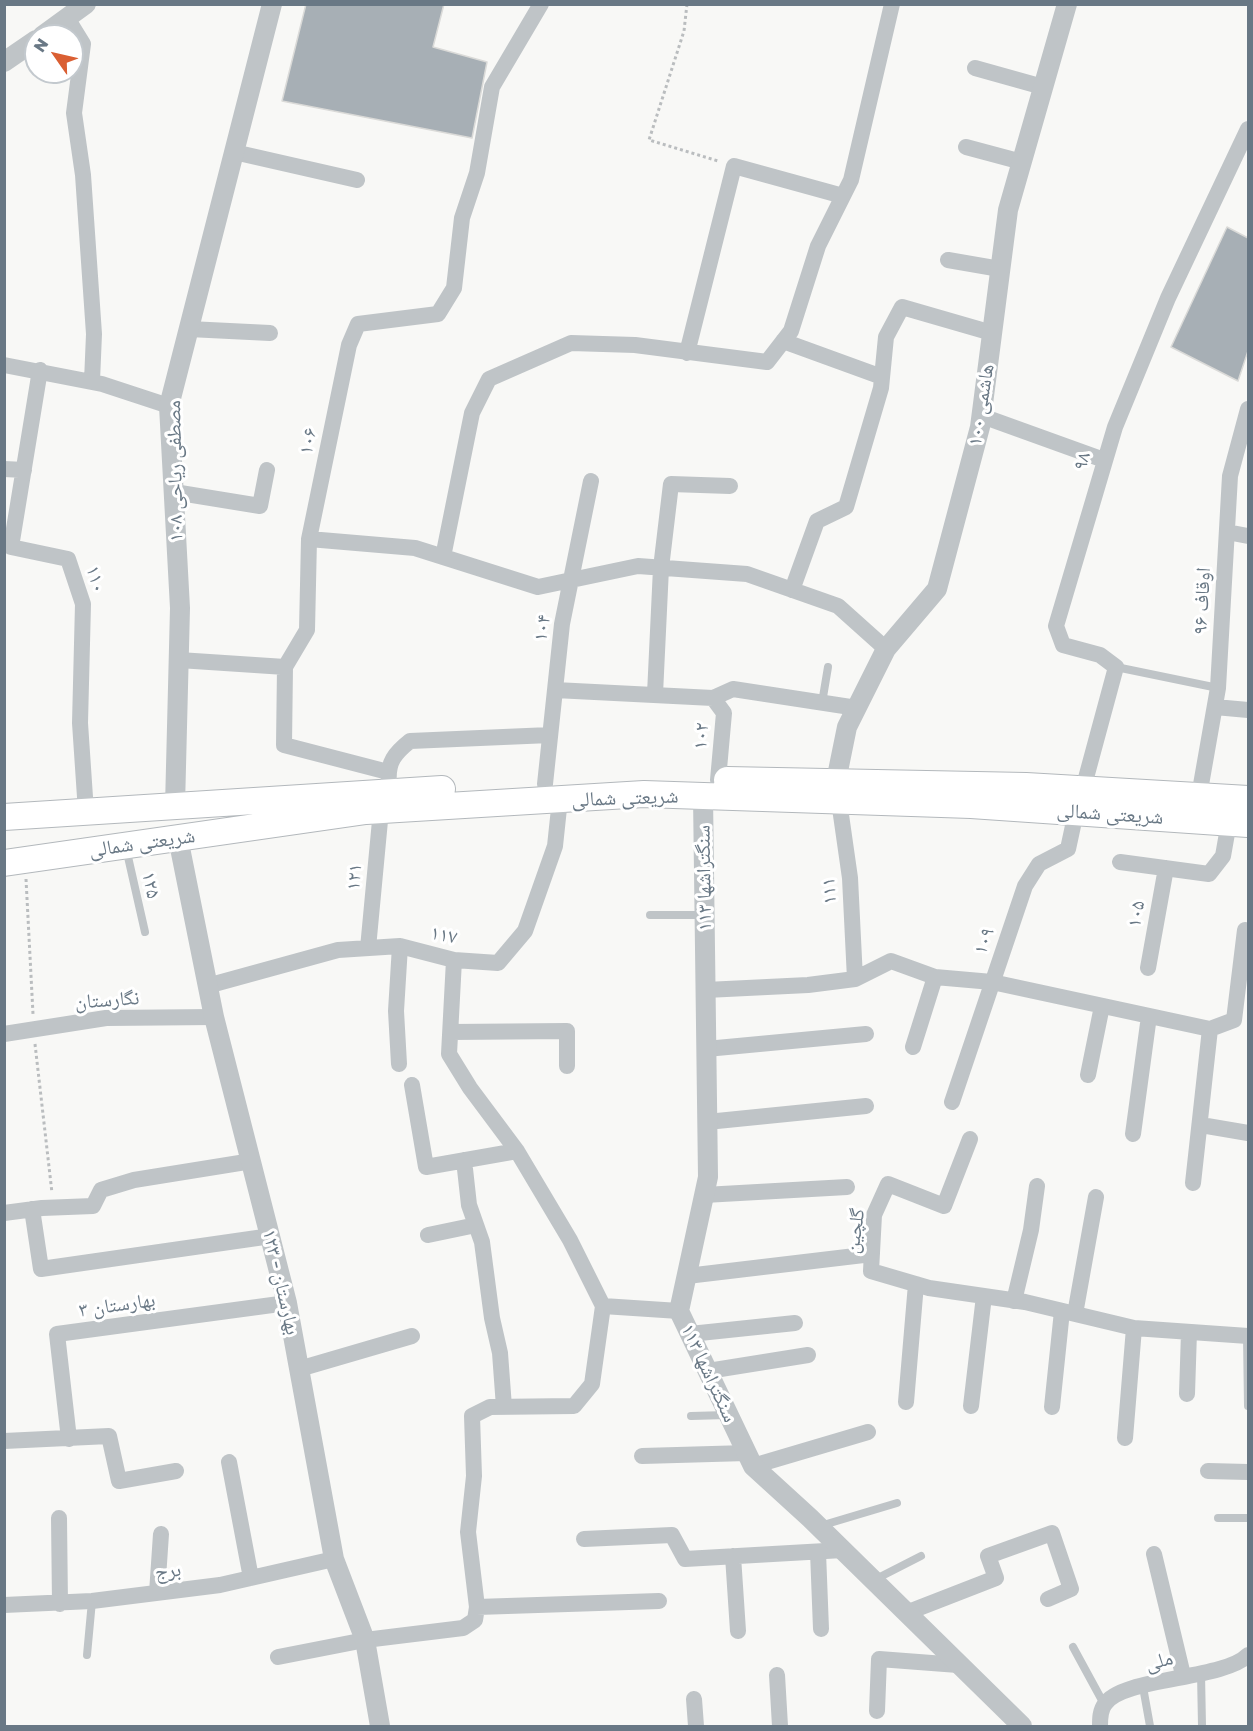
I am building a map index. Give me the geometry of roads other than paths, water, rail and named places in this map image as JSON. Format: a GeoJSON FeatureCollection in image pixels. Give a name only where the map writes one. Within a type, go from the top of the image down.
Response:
{"type":"FeatureCollection","features":[{"type":"Feature","properties":{"kind":"main road","name":"شریعتی شمالی"},"geometry":{"type":"LineString","coordinates":[[4,817],[386,791],[553,791],[644,794],[711,788],[1079,800],[1199,796],[1248,799]]}},
{"type":"Feature","properties":{"kind":"main road","name":"شریعتی شمالی"},"geometry":{"type":"LineString","coordinates":[[15,861],[178,838],[386,791]]}},
{"type":"Feature","properties":{"kind":"main road","name":"شریعتی شمالی"},"geometry":{"type":"LineString","coordinates":[[1079,800],[1239,823]]}},
{"type":"Feature","properties":{"kind":"street"},"geometry":{"type":"LineString","coordinates":[[59,24],[86,4]]}},
{"type":"Feature","properties":{"kind":"street","name":"مصطفی ریاحی ۱۰۸"},"geometry":{"type":"LineString","coordinates":[[175,806],[180,608],[169,406],[272,4]]}},
{"type":"Feature","properties":{"kind":"street","name":"۱۰۶"},"geometry":{"type":"LineString","coordinates":[[285,667],[307,630],[309,538],[349,345],[358,324],[438,314],[454,288],[462,218],[477,174],[492,87],[541,4]]}},
{"type":"Feature","properties":{"kind":"street"},"geometry":{"type":"LineString","coordinates":[[442,557],[472,412],[489,379],[571,343],[635,345],[767,362],[791,331],[818,246],[851,180],[892,4]]}},
{"type":"Feature","properties":{"kind":"street","name":"هاشمی ۱۰۰"},"geometry":{"type":"LineString","coordinates":[[837,791],[847,728],[856,708],[886,649],[938,589],[982,416],[1008,210],[1067,4]]}},
{"type":"Feature","properties":{"kind":"street"},"geometry":{"type":"LineString","coordinates":[[68,18],[83,45],[74,113],[83,175],[94,334],[92,381]]}},
{"type":"Feature","properties":{"kind":"street"},"geometry":{"type":"LineString","coordinates":[[4,62],[24,48]]}},
{"type":"Feature","properties":{"kind":"street"},"geometry":{"type":"LineString","coordinates":[[975,68],[1043,87]]}},
{"type":"Feature","properties":{"kind":"street","name":"۹۸"},"geometry":{"type":"LineString","coordinates":[[1116,667],[1100,655],[1063,645],[1056,626],[1115,427],[1168,298],[1248,129]]}},
{"type":"Feature","properties":{"kind":"street"},"geometry":{"type":"LineString","coordinates":[[966,147],[1022,162]]}},
{"type":"Feature","properties":{"kind":"street"},"geometry":{"type":"LineString","coordinates":[[234,152],[357,180]]}},
{"type":"Feature","properties":{"kind":"street"},"geometry":{"type":"LineString","coordinates":[[687,352],[734,166],[843,196]]}},
{"type":"Feature","properties":{"kind":"street"},"geometry":{"type":"LineString","coordinates":[[948,260],[1000,269]]}},
{"type":"Feature","properties":{"kind":"street"},"geometry":{"type":"LineString","coordinates":[[792,590],[817,521],[846,507],[882,377],[886,338],[902,307],[992,333]]}},
{"type":"Feature","properties":{"kind":"street"},"geometry":{"type":"LineString","coordinates":[[189,329],[270,333]]}},
{"type":"Feature","properties":{"kind":"street"},"geometry":{"type":"LineString","coordinates":[[783,341],[882,377]]}},
{"type":"Feature","properties":{"kind":"street"},"geometry":{"type":"LineString","coordinates":[[4,365],[92,381],[169,406]]}},
{"type":"Feature","properties":{"kind":"street","name":"۱۱۰"},"geometry":{"type":"LineString","coordinates":[[40,370],[11,547],[68,559],[83,604],[80,723],[86,812]]}},
{"type":"Feature","properties":{"kind":"street","name":"اوقاف ۹۶"},"geometry":{"type":"LineString","coordinates":[[1199,796],[1218,688],[1230,476],[1248,409]]}},
{"type":"Feature","properties":{"kind":"street"},"geometry":{"type":"LineString","coordinates":[[982,416],[1104,460]]}},
{"type":"Feature","properties":{"kind":"street"},"geometry":{"type":"LineString","coordinates":[[4,469],[24,470]]}},
{"type":"Feature","properties":{"kind":"street"},"geometry":{"type":"LineString","coordinates":[[174,492],[260,506],[267,470]]}},
{"type":"Feature","properties":{"kind":"street","name":"۱۰۴"},"geometry":{"type":"LineString","coordinates":[[553,791],[550,735],[562,624],[591,481]]}},
{"type":"Feature","properties":{"kind":"street"},"geometry":{"type":"LineString","coordinates":[[655,694],[661,568],[671,484],[730,486]]}},
{"type":"Feature","properties":{"kind":"street"},"geometry":{"type":"LineString","coordinates":[[1227,532],[1248,536]]}},
{"type":"Feature","properties":{"kind":"street"},"geometry":{"type":"LineString","coordinates":[[309,538],[415,548],[538,587],[638,567],[747,574],[838,606],[886,649]]}},
{"type":"Feature","properties":{"kind":"street"},"geometry":{"type":"LineString","coordinates":[[179,660],[285,667],[284,745],[386,791],[393,754],[410,741],[550,735]]}},
{"type":"Feature","properties":{"kind":"street"},"geometry":{"type":"LineString","coordinates":[[1079,800],[1116,667]]}},
{"type":"Feature","properties":{"kind":"street"},"geometry":{"type":"LineString","coordinates":[[555,690],[713,698],[733,689],[856,708]]}},
{"type":"Feature","properties":{"kind":"street","name":"۱۰۲"},"geometry":{"type":"LineString","coordinates":[[711,788],[724,712],[713,698]]}},
{"type":"Feature","properties":{"kind":"street"},"geometry":{"type":"LineString","coordinates":[[1215,707],[1248,710]]}},
{"type":"Feature","properties":{"kind":"street","name":"سنگتراشها ۱۱۳"},"geometry":{"type":"LineString","coordinates":[[711,788],[705,915],[708,1177],[679,1311],[750,1460],[1022,1726]]}},
{"type":"Feature","properties":{"kind":"street","name":"۱۲۱"},"geometry":{"type":"LineString","coordinates":[[368,948],[386,791]]}},
{"type":"Feature","properties":{"kind":"street","name":"۱۱۷"},"geometry":{"type":"LineString","coordinates":[[207,986],[338,950],[400,946],[454,960],[498,963],[525,931],[555,846],[553,791]]}},
{"type":"Feature","properties":{"kind":"street","name":"۱۱۱"},"geometry":{"type":"LineString","coordinates":[[837,791],[850,878],[855,979]]}},
{"type":"Feature","properties":{"kind":"street","name":"۱۰۹"},"geometry":{"type":"LineString","coordinates":[[952,1102],[1025,886],[1039,864],[1068,849],[1079,800]]}},
{"type":"Feature","properties":{"kind":"street"},"geometry":{"type":"LineString","coordinates":[[1120,862],[1209,874],[1223,856],[1239,823]]}},
{"type":"Feature","properties":{"kind":"street","name":"بهارستان - ۱۲۳"},"geometry":{"type":"LineString","coordinates":[[178,838],[213,1017],[287,1303],[334,1559],[365,1640],[380,1726]]}},
{"type":"Feature","properties":{"kind":"street","name":"۱۰۵"},"geometry":{"type":"LineString","coordinates":[[1148,968],[1166,868]]}},
{"type":"Feature","properties":{"kind":"street"},"geometry":{"type":"LineString","coordinates":[[706,990],[808,985],[855,979],[891,961],[935,977],[992,982],[1210,1029],[1234,1020],[1245,930]]}},
{"type":"Feature","properties":{"kind":"street"},"geometry":{"type":"LineString","coordinates":[[399,1064],[396,1011],[400,946]]}},
{"type":"Feature","properties":{"kind":"street"},"geometry":{"type":"LineString","coordinates":[[278,1657],[365,1640],[463,1628],[475,1620],[477,1608],[468,1532],[474,1476],[472,1416],[490,1407],[574,1406],[592,1384],[603,1306],[570,1240],[517,1151],[470,1088],[449,1054],[454,960]]}},
{"type":"Feature","properties":{"kind":"street"},"geometry":{"type":"LineString","coordinates":[[913,1047],[935,977]]}},
{"type":"Feature","properties":{"kind":"street"},"geometry":{"type":"LineString","coordinates":[[1088,1075],[1102,1006]]}},
{"type":"Feature","properties":{"kind":"street"},"geometry":{"type":"LineString","coordinates":[[1133,1134],[1149,1016]]}},
{"type":"Feature","properties":{"kind":"street","name":"نگارستان"},"geometry":{"type":"LineString","coordinates":[[4,1034],[106,1018],[213,1017]]}},
{"type":"Feature","properties":{"kind":"street"},"geometry":{"type":"LineString","coordinates":[[1193,1183],[1210,1029]]}},
{"type":"Feature","properties":{"kind":"street"},"geometry":{"type":"LineString","coordinates":[[451,1032],[567,1030],[567,1066]]}},
{"type":"Feature","properties":{"kind":"street"},"geometry":{"type":"LineString","coordinates":[[706,1049],[866,1034]]}},
{"type":"Feature","properties":{"kind":"street"},"geometry":{"type":"LineString","coordinates":[[412,1085],[426,1167],[517,1151]]}},
{"type":"Feature","properties":{"kind":"street"},"geometry":{"type":"LineString","coordinates":[[707,1122],[866,1106]]}},
{"type":"Feature","properties":{"kind":"street"},"geometry":{"type":"LineString","coordinates":[[1201,1125],[1248,1133]]}},
{"type":"Feature","properties":{"kind":"street","name":"گلچین"},"geometry":{"type":"LineString","coordinates":[[970,1139],[944,1206],[888,1184],[874,1215],[871,1271],[916,1284],[1014,1300],[1134,1328],[1248,1336]]}},
{"type":"Feature","properties":{"kind":"street"},"geometry":{"type":"LineString","coordinates":[[464,1160],[469,1205],[482,1242],[492,1318],[501,1353],[504,1407]]}},
{"type":"Feature","properties":{"kind":"street"},"geometry":{"type":"LineString","coordinates":[[4,1213],[54,1207],[93,1206],[101,1190],[134,1180],[252,1161]]}},
{"type":"Feature","properties":{"kind":"street"},"geometry":{"type":"LineString","coordinates":[[1014,1300],[1031,1230],[1037,1186]]}},
{"type":"Feature","properties":{"kind":"street"},"geometry":{"type":"LineString","coordinates":[[704,1195],[847,1187]]}},
{"type":"Feature","properties":{"kind":"street"},"geometry":{"type":"LineString","coordinates":[[1052,1407],[1068,1312],[1096,1197]]}},
{"type":"Feature","properties":{"kind":"street"},"geometry":{"type":"LineString","coordinates":[[32,1209],[41,1269],[271,1236]]}},
{"type":"Feature","properties":{"kind":"street"},"geometry":{"type":"LineString","coordinates":[[428,1235],[476,1225]]}},
{"type":"Feature","properties":{"kind":"street"},"geometry":{"type":"LineString","coordinates":[[687,1276],[872,1254]]}},
{"type":"Feature","properties":{"kind":"street"},"geometry":{"type":"LineString","coordinates":[[906,1402],[916,1284]]}},
{"type":"Feature","properties":{"kind":"street"},"geometry":{"type":"LineString","coordinates":[[971,1406],[984,1296]]}},
{"type":"Feature","properties":{"kind":"street","name":"بهارستان ۳"},"geometry":{"type":"LineString","coordinates":[[69,1439],[57,1334],[287,1303]]}},
{"type":"Feature","properties":{"kind":"street"},"geometry":{"type":"LineString","coordinates":[[603,1306],[679,1311]]}},
{"type":"Feature","properties":{"kind":"street"},"geometry":{"type":"LineString","coordinates":[[690,1334],[795,1323]]}},
{"type":"Feature","properties":{"kind":"street"},"geometry":{"type":"LineString","coordinates":[[1125,1438],[1134,1328]]}},
{"type":"Feature","properties":{"kind":"street"},"geometry":{"type":"LineString","coordinates":[[1187,1394],[1189,1332]]}},
{"type":"Feature","properties":{"kind":"street"},"geometry":{"type":"LineString","coordinates":[[299,1369],[412,1336]]}},
{"type":"Feature","properties":{"kind":"street"},"geometry":{"type":"LineString","coordinates":[[708,1371],[808,1355]]}},
{"type":"Feature","properties":{"kind":"street"},"geometry":{"type":"LineString","coordinates":[[642,1456],[750,1460],[868,1432]]}},
{"type":"Feature","properties":{"kind":"street"},"geometry":{"type":"LineString","coordinates":[[4,1441],[109,1436],[119,1481],[176,1471]]}},
{"type":"Feature","properties":{"kind":"street"},"geometry":{"type":"LineString","coordinates":[[229,1462],[251,1578]]}},
{"type":"Feature","properties":{"kind":"street"},"geometry":{"type":"LineString","coordinates":[[1208,1472],[1248,1472]]}},
{"type":"Feature","properties":{"kind":"street"},"geometry":{"type":"LineString","coordinates":[[59,1518],[60,1604]]}},
{"type":"Feature","properties":{"kind":"street"},"geometry":{"type":"LineString","coordinates":[[906,1613],[996,1578],[988,1556],[1052,1533],[1071,1589],[1048,1599]]}},
{"type":"Feature","properties":{"kind":"street"},"geometry":{"type":"LineString","coordinates":[[157,1593],[161,1534]]}},
{"type":"Feature","properties":{"kind":"street"},"geometry":{"type":"LineString","coordinates":[[584,1539],[672,1535],[685,1559],[843,1550]]}},
{"type":"Feature","properties":{"kind":"street"},"geometry":{"type":"LineString","coordinates":[[818,1552],[821,1629]]}},
{"type":"Feature","properties":{"kind":"street"},"geometry":{"type":"LineString","coordinates":[[1154,1554],[1183,1675]]}},
{"type":"Feature","properties":{"kind":"street"},"geometry":{"type":"LineString","coordinates":[[734,1556],[738,1631]]}},
{"type":"Feature","properties":{"kind":"street","name":"برج"},"geometry":{"type":"LineString","coordinates":[[4,1605],[60,1604],[220,1585],[334,1559]]}},
{"type":"Feature","properties":{"kind":"street"},"geometry":{"type":"LineString","coordinates":[[477,1608],[659,1600]]}},
{"type":"Feature","properties":{"kind":"street","name":"ملی"},"geometry":{"type":"LineString","coordinates":[[1104,1704],[1113,1695],[1183,1675],[1228,1667],[1243,1661],[1248,1655]]}},
{"type":"Feature","properties":{"kind":"street"},"geometry":{"type":"LineString","coordinates":[[877,1711],[879,1659],[958,1665]]}},
{"type":"Feature","properties":{"kind":"street"},"geometry":{"type":"LineString","coordinates":[[777,1675],[780,1726]]}},
{"type":"Feature","properties":{"kind":"street"},"geometry":{"type":"LineString","coordinates":[[694,1699],[696,1726]]}},
{"type":"Feature","properties":{"kind":"street"},"geometry":{"type":"LineString","coordinates":[[1100,1726],[1104,1704]]}},
{"type":"Feature","properties":{"kind":"lane"},"geometry":{"type":"LineString","coordinates":[[822,703],[828,667]]}},
{"type":"Feature","properties":{"kind":"lane"},"geometry":{"type":"LineString","coordinates":[[1116,667],[1218,688]]}},
{"type":"Feature","properties":{"kind":"lane","name":"۱۲۵"},"geometry":{"type":"LineString","coordinates":[[126,845],[144,932]]}},
{"type":"Feature","properties":{"kind":"lane"},"geometry":{"type":"LineString","coordinates":[[650,915],[705,915]]}},
{"type":"Feature","properties":{"kind":"lane"},"geometry":{"type":"LineString","coordinates":[[1248,1336],[1248,1406]]}},
{"type":"Feature","properties":{"kind":"lane"},"geometry":{"type":"LineString","coordinates":[[691,1416],[729,1415]]}},
{"type":"Feature","properties":{"kind":"lane"},"geometry":{"type":"LineString","coordinates":[[819,1527],[897,1503]]}},
{"type":"Feature","properties":{"kind":"lane"},"geometry":{"type":"LineString","coordinates":[[1218,1518],[1248,1518]]}},
{"type":"Feature","properties":{"kind":"lane"},"geometry":{"type":"LineString","coordinates":[[873,1581],[921,1556]]}},
{"type":"Feature","properties":{"kind":"lane"},"geometry":{"type":"LineString","coordinates":[[87,1655],[92,1601]]}},
{"type":"Feature","properties":{"kind":"lane"},"geometry":{"type":"LineString","coordinates":[[1072,1647],[1104,1704]]}},
{"type":"Feature","properties":{"kind":"lane"},"geometry":{"type":"LineString","coordinates":[[1201,1672],[1202,1726]]}},
{"type":"Feature","properties":{"kind":"lane"},"geometry":{"type":"LineString","coordinates":[[1143,1687],[1150,1726]]}}]}
